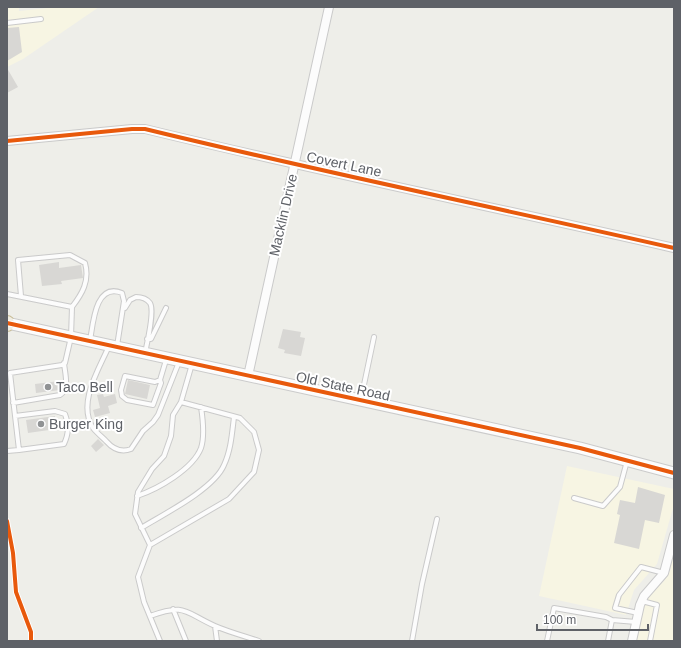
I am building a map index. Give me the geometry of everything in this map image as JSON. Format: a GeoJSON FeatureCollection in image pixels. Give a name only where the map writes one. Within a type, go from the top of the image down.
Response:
{"type":"FeatureCollection","features":[{"type":"Feature","properties":{"kind":"street","name":"Macklin Drive"},"geometry":{"type":"LineString","coordinates":[[248,376],[329,7]]}},
{"type":"Feature","properties":{"kind":"street","name":"Covert Lane"},"geometry":{"type":"LineString","coordinates":[[7,142],[132,129],[145,129],[294,165],[440,195],[674,248]]}},
{"type":"Feature","properties":{"kind":"street","name":"Old State Road"},"geometry":{"type":"LineString","coordinates":[[7,323],[580,448],[674,473]]}},
{"type":"Feature","properties":{"kind":"street"},"geometry":{"type":"LineString","coordinates":[[632,641],[642,601],[664,573],[674,535]]}},
{"type":"Feature","properties":{"kind":"lane"},"geometry":{"type":"LineString","coordinates":[[7,23],[41,19]]}},
{"type":"Feature","properties":{"kind":"lane"},"geometry":{"type":"LineString","coordinates":[[13,403],[60,395],[64,392],[66,388],[64,363],[71,337],[72,307],[82,292],[88,275],[86,263],[70,254],[18,260],[21,296]]}},
{"type":"Feature","properties":{"kind":"lane"},"geometry":{"type":"LineString","coordinates":[[90,341],[98,305],[104,294],[116,291],[122,294],[124,301],[123,312]]}},
{"type":"Feature","properties":{"kind":"lane"},"geometry":{"type":"LineString","coordinates":[[7,294],[72,307]]}},
{"type":"Feature","properties":{"kind":"lane"},"geometry":{"type":"LineString","coordinates":[[145,353],[152,308],[148,301],[140,297],[133,298],[127,303],[113,346],[89,396],[88,410],[94,428],[111,447],[121,451],[131,449],[143,430],[153,422],[158,415],[179,361]]}},
{"type":"Feature","properties":{"kind":"lane"},"geometry":{"type":"LineString","coordinates":[[147,339],[151,339],[166,308]]}},
{"type":"Feature","properties":{"kind":"lane"},"geometry":{"type":"LineString","coordinates":[[360,401],[374,337]]}},
{"type":"Feature","properties":{"kind":"lane"},"geometry":{"type":"LineString","coordinates":[[160,380],[155,382],[125,376],[121,390],[122,396],[127,400],[152,405],[161,383],[160,380],[167,358]]}},
{"type":"Feature","properties":{"kind":"lane"},"geometry":{"type":"LineString","coordinates":[[18,450],[10,373],[64,363]]}},
{"type":"Feature","properties":{"kind":"lane"},"geometry":{"type":"LineString","coordinates":[[150,545],[135,514],[137,496],[152,469],[164,456],[171,436],[173,414],[181,402],[192,364]]}},
{"type":"Feature","properties":{"kind":"lane"},"geometry":{"type":"LineString","coordinates":[[160,641],[144,602],[138,576],[150,545],[229,499],[254,472],[259,450],[254,432],[240,418],[181,402]]}},
{"type":"Feature","properties":{"kind":"lane"},"geometry":{"type":"LineString","coordinates":[[137,496],[149,492],[174,477],[194,460],[201,447],[203,425],[201,407]]}},
{"type":"Feature","properties":{"kind":"lane"},"geometry":{"type":"LineString","coordinates":[[7,451],[64,444],[68,434],[65,414],[55,411],[15,416]]}},
{"type":"Feature","properties":{"kind":"lane"},"geometry":{"type":"LineString","coordinates":[[141,528],[181,504],[215,479],[224,466],[230,449],[234,417]]}},
{"type":"Feature","properties":{"kind":"lane"},"geometry":{"type":"LineString","coordinates":[[574,498],[603,506],[620,487],[627,461]]}},
{"type":"Feature","properties":{"kind":"lane"},"geometry":{"type":"LineString","coordinates":[[412,641],[422,584],[437,519]]}},
{"type":"Feature","properties":{"kind":"lane"},"geometry":{"type":"LineString","coordinates":[[637,617],[615,608],[619,594],[641,567],[664,573]]}},
{"type":"Feature","properties":{"kind":"lane"},"geometry":{"type":"LineString","coordinates":[[642,601],[658,605],[650,641]]}},
{"type":"Feature","properties":{"kind":"lane"},"geometry":{"type":"LineString","coordinates":[[547,641],[554,608],[606,616],[612,620],[637,617]]}},
{"type":"Feature","properties":{"kind":"lane"},"geometry":{"type":"LineString","coordinates":[[150,616],[172,609],[186,610],[215,626],[259,641]]}},
{"type":"Feature","properties":{"kind":"lane"},"geometry":{"type":"LineString","coordinates":[[172,609],[186,641]]}},
{"type":"Feature","properties":{"kind":"lane"},"geometry":{"type":"LineString","coordinates":[[608,641],[612,620]]}},
{"type":"Feature","properties":{"kind":"lane"},"geometry":{"type":"LineString","coordinates":[[215,626],[217,641]]}},
{"type":"Feature","properties":{"kind":"shaded area"},"geometry":{"type":"Polygon","coordinates":[[[7,7],[19,7],[19,11],[57,7],[99,7],[23,59],[7,67],[7,7]]]}},
{"type":"Feature","properties":{"kind":"shaded area"},"geometry":{"type":"Polygon","coordinates":[[[567,466],[674,489],[674,505],[657,564],[634,590],[626,615],[539,596],[567,466]]]}},
{"type":"Feature","properties":{"kind":"shaded area"},"geometry":{"type":"Polygon","coordinates":[[[674,554],[674,641],[635,641],[641,611],[649,596],[664,581],[670,571],[674,554]]]}},
{"type":"Feature","properties":{"kind":"building"},"geometry":{"type":"Polygon","coordinates":[[[19,27],[22,52],[7,61],[7,28],[19,27]]]}},
{"type":"Feature","properties":{"kind":"building"},"geometry":{"type":"Polygon","coordinates":[[[7,68],[18,87],[7,93],[7,68]]]}},
{"type":"Feature","properties":{"kind":"building"},"geometry":{"type":"Polygon","coordinates":[[[59,262],[59,268],[81,265],[83,278],[61,281],[62,284],[42,286],[39,265],[59,262]]]}},
{"type":"Feature","properties":{"kind":"building"},"geometry":{"type":"Polygon","coordinates":[[[283,329],[301,332],[300,337],[305,338],[301,356],[284,353],[285,350],[278,348],[283,329]]]}},
{"type":"Feature","properties":{"kind":"building"},"geometry":{"type":"Polygon","coordinates":[[[128,380],[150,385],[147,399],[125,394],[128,380]]]}},
{"type":"Feature","properties":{"kind":"building","name":"Taco Bell"},"geometry":{"type":"Polygon","coordinates":[[[60,381],[60,390],[36,393],[35,384],[60,381]]]}},
{"type":"Feature","properties":{"kind":"building"},"geometry":{"type":"Polygon","coordinates":[[[103,394],[104,397],[115,394],[117,403],[108,406],[110,413],[95,417],[93,410],[100,408],[97,395],[103,394]]]}},
{"type":"Feature","properties":{"kind":"building","name":"Burger King"},"geometry":{"type":"Polygon","coordinates":[[[55,416],[56,429],[28,433],[26,420],[55,416]]]}},
{"type":"Feature","properties":{"kind":"building"},"geometry":{"type":"Polygon","coordinates":[[[98,439],[104,445],[96,452],[91,446],[98,439]]]}},
{"type":"Feature","properties":{"kind":"building"},"geometry":{"type":"Polygon","coordinates":[[[638,487],[665,495],[659,523],[645,520],[639,549],[614,543],[620,515],[617,514],[620,500],[635,503],[638,487]]]}},
{"type":"Feature","properties":{"kind":"cycle path"},"geometry":{"type":"LineString","coordinates":[[7,141],[145,129],[343,175],[674,248]]}},
{"type":"Feature","properties":{"kind":"cycle path"},"geometry":{"type":"LineString","coordinates":[[7,323],[580,448],[674,473]]}},
{"type":"Feature","properties":{"kind":"cycle path"},"geometry":{"type":"LineString","coordinates":[[7,521],[13,553],[16,592],[31,632],[31,641]]}},
{"type":"Feature","properties":{"kind":"place","name":"Taco Bell"},"geometry":{"type":"Point","coordinates":[48,387]}},
{"type":"Feature","properties":{"kind":"place","name":"Burger King"},"geometry":{"type":"Point","coordinates":[41,424]}}]}
